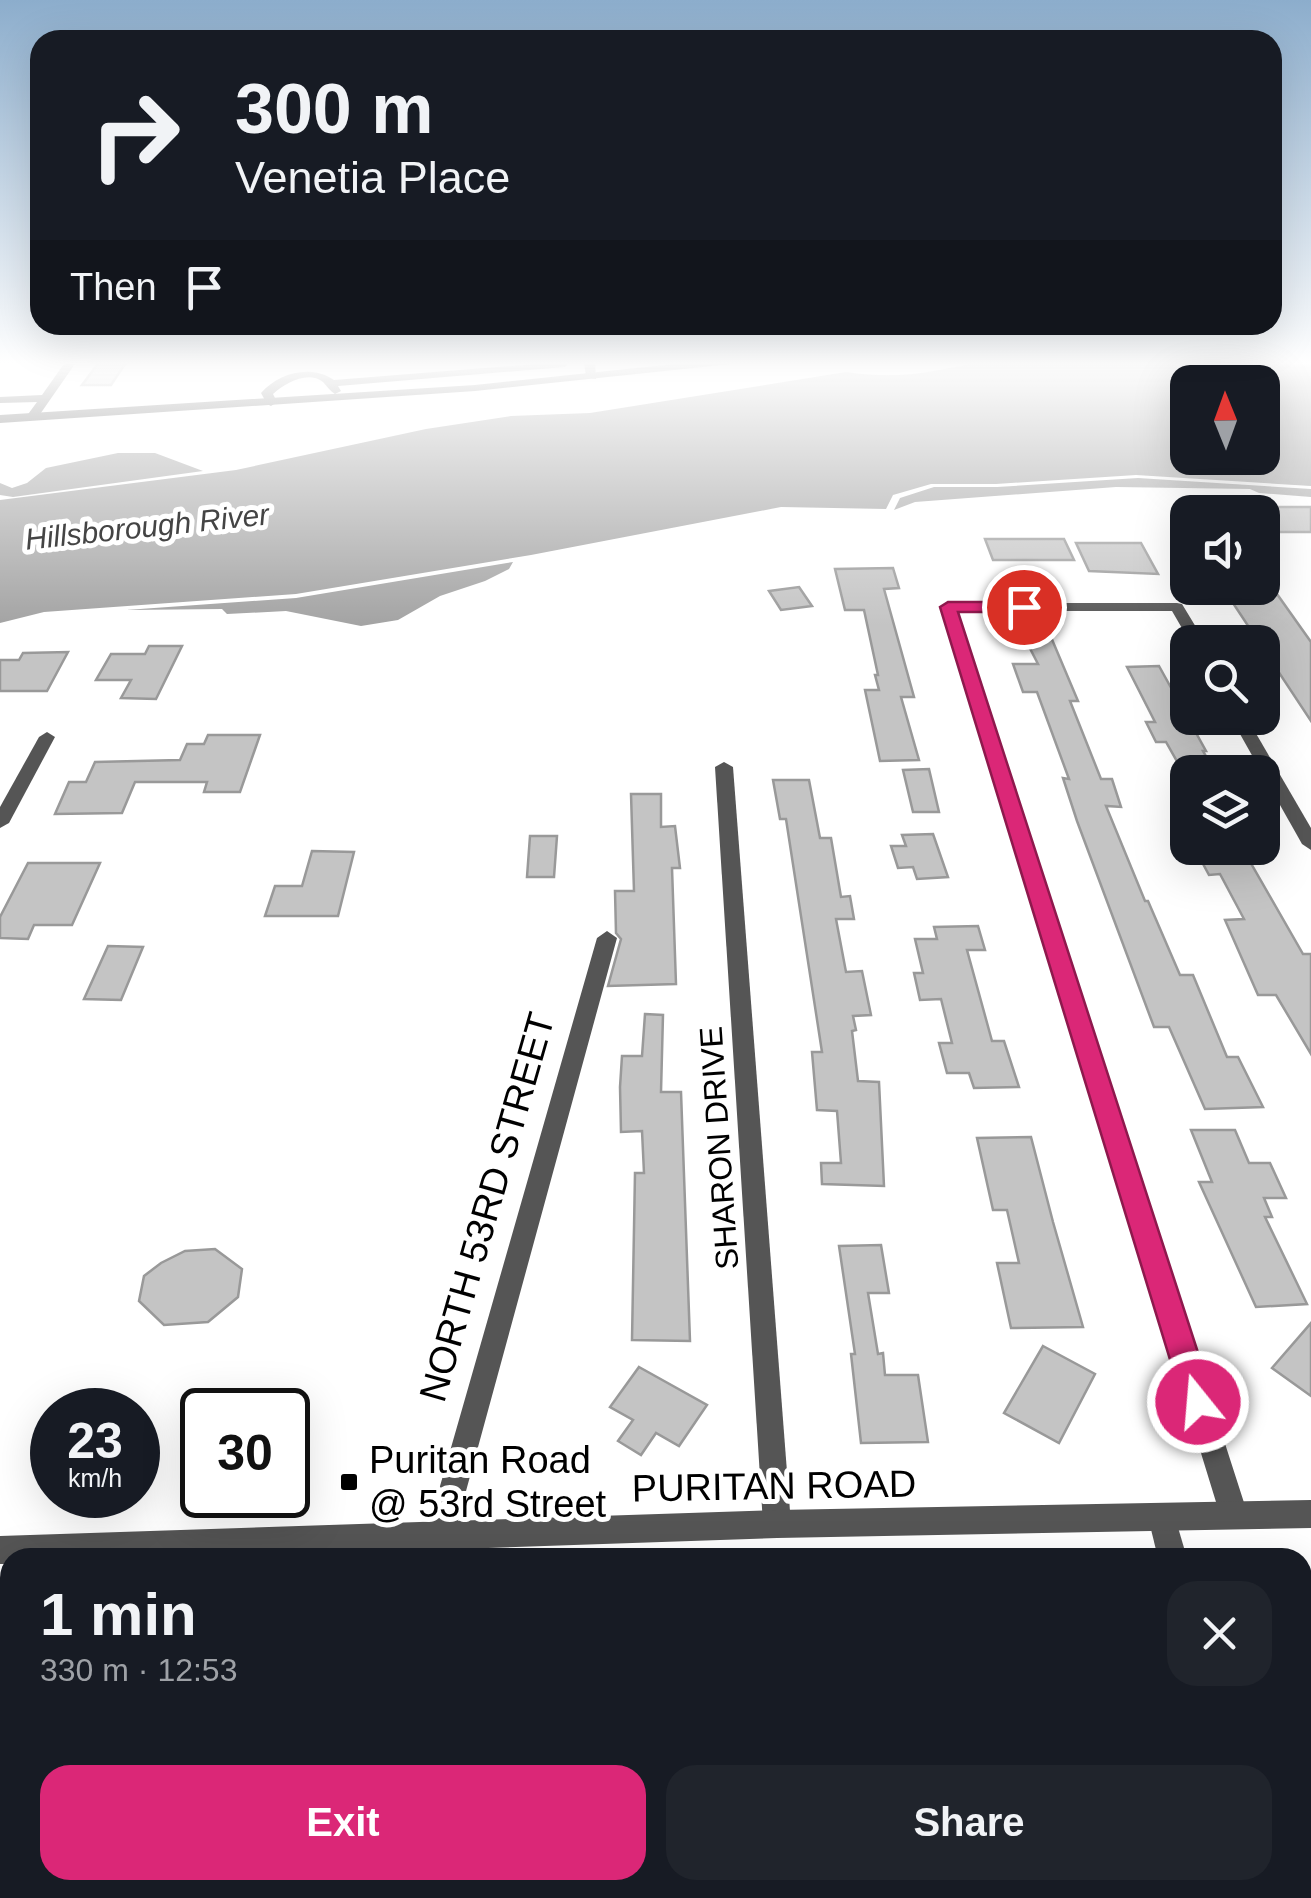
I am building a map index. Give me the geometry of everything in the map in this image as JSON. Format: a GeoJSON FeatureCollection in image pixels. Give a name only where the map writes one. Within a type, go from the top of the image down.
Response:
{"type":"FeatureCollection","features":[{"type":"Feature","properties":{"kind":"street"},"geometry":{"type":"LineString","coordinates":[[1187,625],[1176,606],[948,607],[1234,1516]]}},
{"type":"Feature","properties":{"kind":"street"},"geometry":{"type":"LineString","coordinates":[[1250,735],[1311,844]]}},
{"type":"Feature","properties":{"kind":"street"},"geometry":{"type":"LineString","coordinates":[[0,823],[46,736]]}},
{"type":"Feature","properties":{"kind":"street","name":"SHARON DRIVE"},"geometry":{"type":"LineString","coordinates":[[724,766],[778,1524]]}},
{"type":"Feature","properties":{"kind":"street","name":"NORTH 53RD STREET"},"geometry":{"type":"LineString","coordinates":[[439,1546],[606,938]]}},
{"type":"Feature","properties":{"kind":"street","name":"PURITAN ROAD"},"geometry":{"type":"LineString","coordinates":[[220,1548],[439,1546],[778,1524],[1311,1514]]}},
{"type":"Feature","properties":{"kind":"street"},"geometry":{"type":"LineString","coordinates":[[1162,1517],[1170,1548]]}},
{"type":"Feature","properties":{"kind":"water","name":"Hillsborough River"},"geometry":{"type":"Polygon","coordinates":[[[331,450],[1170,450],[1170,475],[1280,475],[1280,450],[1311,450],[1311,486],[1136,475],[931,484],[893,495],[886,509],[781,507],[531,555],[296,594],[44,612],[0,623],[0,500],[236,470],[331,450]]]}},
{"type":"Feature","properties":{"kind":"water"},"geometry":{"type":"Polygon","coordinates":[[[118,453],[155,453],[203,471],[13,497],[0,495],[0,483],[12,488],[27,483],[46,468],[118,453]]]}},
{"type":"Feature","properties":{"kind":"water"},"geometry":{"type":"Polygon","coordinates":[[[1138,478],[1311,489],[1311,497],[1250,489],[1116,487],[915,502],[894,510],[900,498],[934,487],[1138,478]]]}},
{"type":"Feature","properties":{"kind":"water"},"geometry":{"type":"Polygon","coordinates":[[[513,562],[509,569],[440,596],[398,620],[361,626],[286,611],[227,614],[222,609],[126,610],[296,598],[513,562]]]}},
{"type":"Feature","properties":{"kind":"building"},"geometry":{"type":"Polygon","coordinates":[[[1280,507],[1311,507],[1311,532],[1280,532],[1280,507]]]}},
{"type":"Feature","properties":{"kind":"building"},"geometry":{"type":"Polygon","coordinates":[[[985,539],[1064,539],[1074,560],[993,560],[985,539]]]}},
{"type":"Feature","properties":{"kind":"building"},"geometry":{"type":"Polygon","coordinates":[[[1076,543],[1141,543],[1158,574],[1089,571],[1076,543]]]}},
{"type":"Feature","properties":{"kind":"building"},"geometry":{"type":"Polygon","coordinates":[[[893,568],[899,588],[884,589],[914,697],[901,697],[919,760],[880,761],[865,690],[879,690],[864,610],[845,610],[835,569],[893,568]]]}},
{"type":"Feature","properties":{"kind":"building"},"geometry":{"type":"Polygon","coordinates":[[[799,587],[812,606],[781,610],[769,591],[799,587]]]}},
{"type":"Feature","properties":{"kind":"building"},"geometry":{"type":"Polygon","coordinates":[[[1280,598],[1311,642],[1311,721],[1280,674],[1280,625],[1248,625],[1234,605],[1280,605],[1280,598]]]}},
{"type":"Feature","properties":{"kind":"building"},"geometry":{"type":"Polygon","coordinates":[[[1048,630],[1078,701],[1070,701],[1101,779],[1112,779],[1121,807],[1106,806],[1145,901],[1180,975],[1193,975],[1227,1057],[1238,1057],[1263,1107],[1205,1109],[1169,1027],[1154,1027],[1077,821],[1063,778],[1069,779],[1037,692],[1023,692],[1013,664],[1038,664],[1021,631],[1048,630]]]}},
{"type":"Feature","properties":{"kind":"building"},"geometry":{"type":"Polygon","coordinates":[[[149,646],[182,646],[156,699],[121,698],[131,680],[96,680],[111,654],[145,654],[149,646]]]}},
{"type":"Feature","properties":{"kind":"building"},"geometry":{"type":"Polygon","coordinates":[[[68,652],[47,691],[0,691],[0,660],[19,660],[23,653],[68,652]]]}},
{"type":"Feature","properties":{"kind":"building"},"geometry":{"type":"Polygon","coordinates":[[[1159,666],[1170,686],[1170,735],[1197,735],[1205,755],[1173,755],[1166,742],[1156,742],[1146,722],[1155,722],[1127,667],[1159,666]]]}},
{"type":"Feature","properties":{"kind":"building"},"geometry":{"type":"Polygon","coordinates":[[[208,735],[260,735],[240,792],[204,792],[207,782],[135,782],[122,813],[55,814],[69,782],[86,782],[95,762],[180,760],[187,744],[204,744],[208,735]]]}},
{"type":"Feature","properties":{"kind":"building"},"geometry":{"type":"Polygon","coordinates":[[[929,769],[939,812],[913,812],[903,770],[929,769]]]}},
{"type":"Feature","properties":{"kind":"building"},"geometry":{"type":"Polygon","coordinates":[[[773,780],[809,780],[820,838],[831,838],[841,897],[850,896],[854,919],[836,919],[846,972],[862,971],[871,1015],[853,1016],[856,1030],[852,1031],[858,1081],[879,1082],[884,1186],[822,1184],[821,1163],[841,1163],[837,1111],[817,1110],[812,1052],[822,1052],[786,819],[780,819],[773,780]]]}},
{"type":"Feature","properties":{"kind":"building"},"geometry":{"type":"Polygon","coordinates":[[[631,794],[661,794],[661,827],[675,826],[680,868],[672,868],[676,984],[608,986],[621,939],[616,933],[615,891],[634,891],[631,794]]]}},
{"type":"Feature","properties":{"kind":"building"},"geometry":{"type":"Polygon","coordinates":[[[933,834],[948,877],[917,879],[913,867],[898,868],[891,846],[906,846],[902,835],[933,834]]]}},
{"type":"Feature","properties":{"kind":"building"},"geometry":{"type":"Polygon","coordinates":[[[530,836],[557,836],[554,877],[527,877],[530,836]]]}},
{"type":"Feature","properties":{"kind":"building"},"geometry":{"type":"Polygon","coordinates":[[[312,851],[354,852],[338,916],[265,916],[275,886],[302,886],[312,851]]]}},
{"type":"Feature","properties":{"kind":"building"},"geometry":{"type":"Polygon","coordinates":[[[28,863],[100,863],[72,925],[34,925],[28,939],[0,938],[0,917],[28,863]]]}},
{"type":"Feature","properties":{"kind":"building"},"geometry":{"type":"Polygon","coordinates":[[[1204,865],[1252,865],[1303,954],[1311,954],[1311,1054],[1276,995],[1258,995],[1225,920],[1244,919],[1220,874],[1209,875],[1204,865]]]}},
{"type":"Feature","properties":{"kind":"building"},"geometry":{"type":"Polygon","coordinates":[[[978,926],[985,950],[967,950],[992,1041],[1004,1041],[1019,1087],[974,1088],[969,1073],[947,1073],[939,1043],[952,1043],[941,999],[920,1000],[914,973],[923,973],[915,939],[937,939],[934,927],[978,926]]]}},
{"type":"Feature","properties":{"kind":"building"},"geometry":{"type":"Polygon","coordinates":[[[108,946],[143,947],[121,1000],[84,999],[108,946]]]}},
{"type":"Feature","properties":{"kind":"building"},"geometry":{"type":"Polygon","coordinates":[[[645,1014],[663,1015],[661,1092],[681,1092],[690,1341],[632,1340],[635,1173],[644,1173],[642,1131],[621,1132],[620,1087],[622,1056],[642,1056],[645,1014]]]}},
{"type":"Feature","properties":{"kind":"building"},"geometry":{"type":"Polygon","coordinates":[[[1191,1130],[1235,1130],[1249,1163],[1270,1163],[1286,1198],[1264,1198],[1272,1217],[1265,1217],[1307,1304],[1256,1307],[1199,1182],[1212,1182],[1191,1130]]]}},
{"type":"Feature","properties":{"kind":"building"},"geometry":{"type":"Polygon","coordinates":[[[1031,1137],[1083,1327],[1011,1328],[997,1263],[1019,1263],[1007,1210],[993,1210],[977,1138],[1031,1137]]]}},
{"type":"Feature","properties":{"kind":"building"},"geometry":{"type":"Polygon","coordinates":[[[881,1245],[889,1293],[868,1293],[878,1354],[883,1353],[885,1375],[918,1375],[928,1442],[861,1443],[851,1354],[855,1354],[839,1246],[881,1245]]]}},
{"type":"Feature","properties":{"kind":"building"},"geometry":{"type":"Polygon","coordinates":[[[215,1249],[242,1269],[238,1297],[208,1322],[164,1325],[139,1301],[144,1276],[161,1263],[185,1251],[215,1249]]]}},
{"type":"Feature","properties":{"kind":"building"},"geometry":{"type":"Polygon","coordinates":[[[1311,1323],[1311,1396],[1272,1368],[1311,1323]]]}},
{"type":"Feature","properties":{"kind":"building"},"geometry":{"type":"Polygon","coordinates":[[[1043,1346],[1095,1374],[1059,1443],[1004,1413],[1043,1346]]]}},
{"type":"Feature","properties":{"kind":"building"},"geometry":{"type":"Polygon","coordinates":[[[639,1367],[707,1405],[679,1446],[656,1433],[641,1455],[618,1441],[633,1420],[610,1407],[639,1367]]]}},
{"type":"Feature","properties":{"kind":"place","name":"Puritan Road @ 53rd Street"},"geometry":{"type":"Point","coordinates":[349,1482]}},
{"type":"Feature","properties":{"kind":"route"},"geometry":{"type":"LineString","coordinates":[[1024,607],[948,607],[1198,1402]]}}]}
